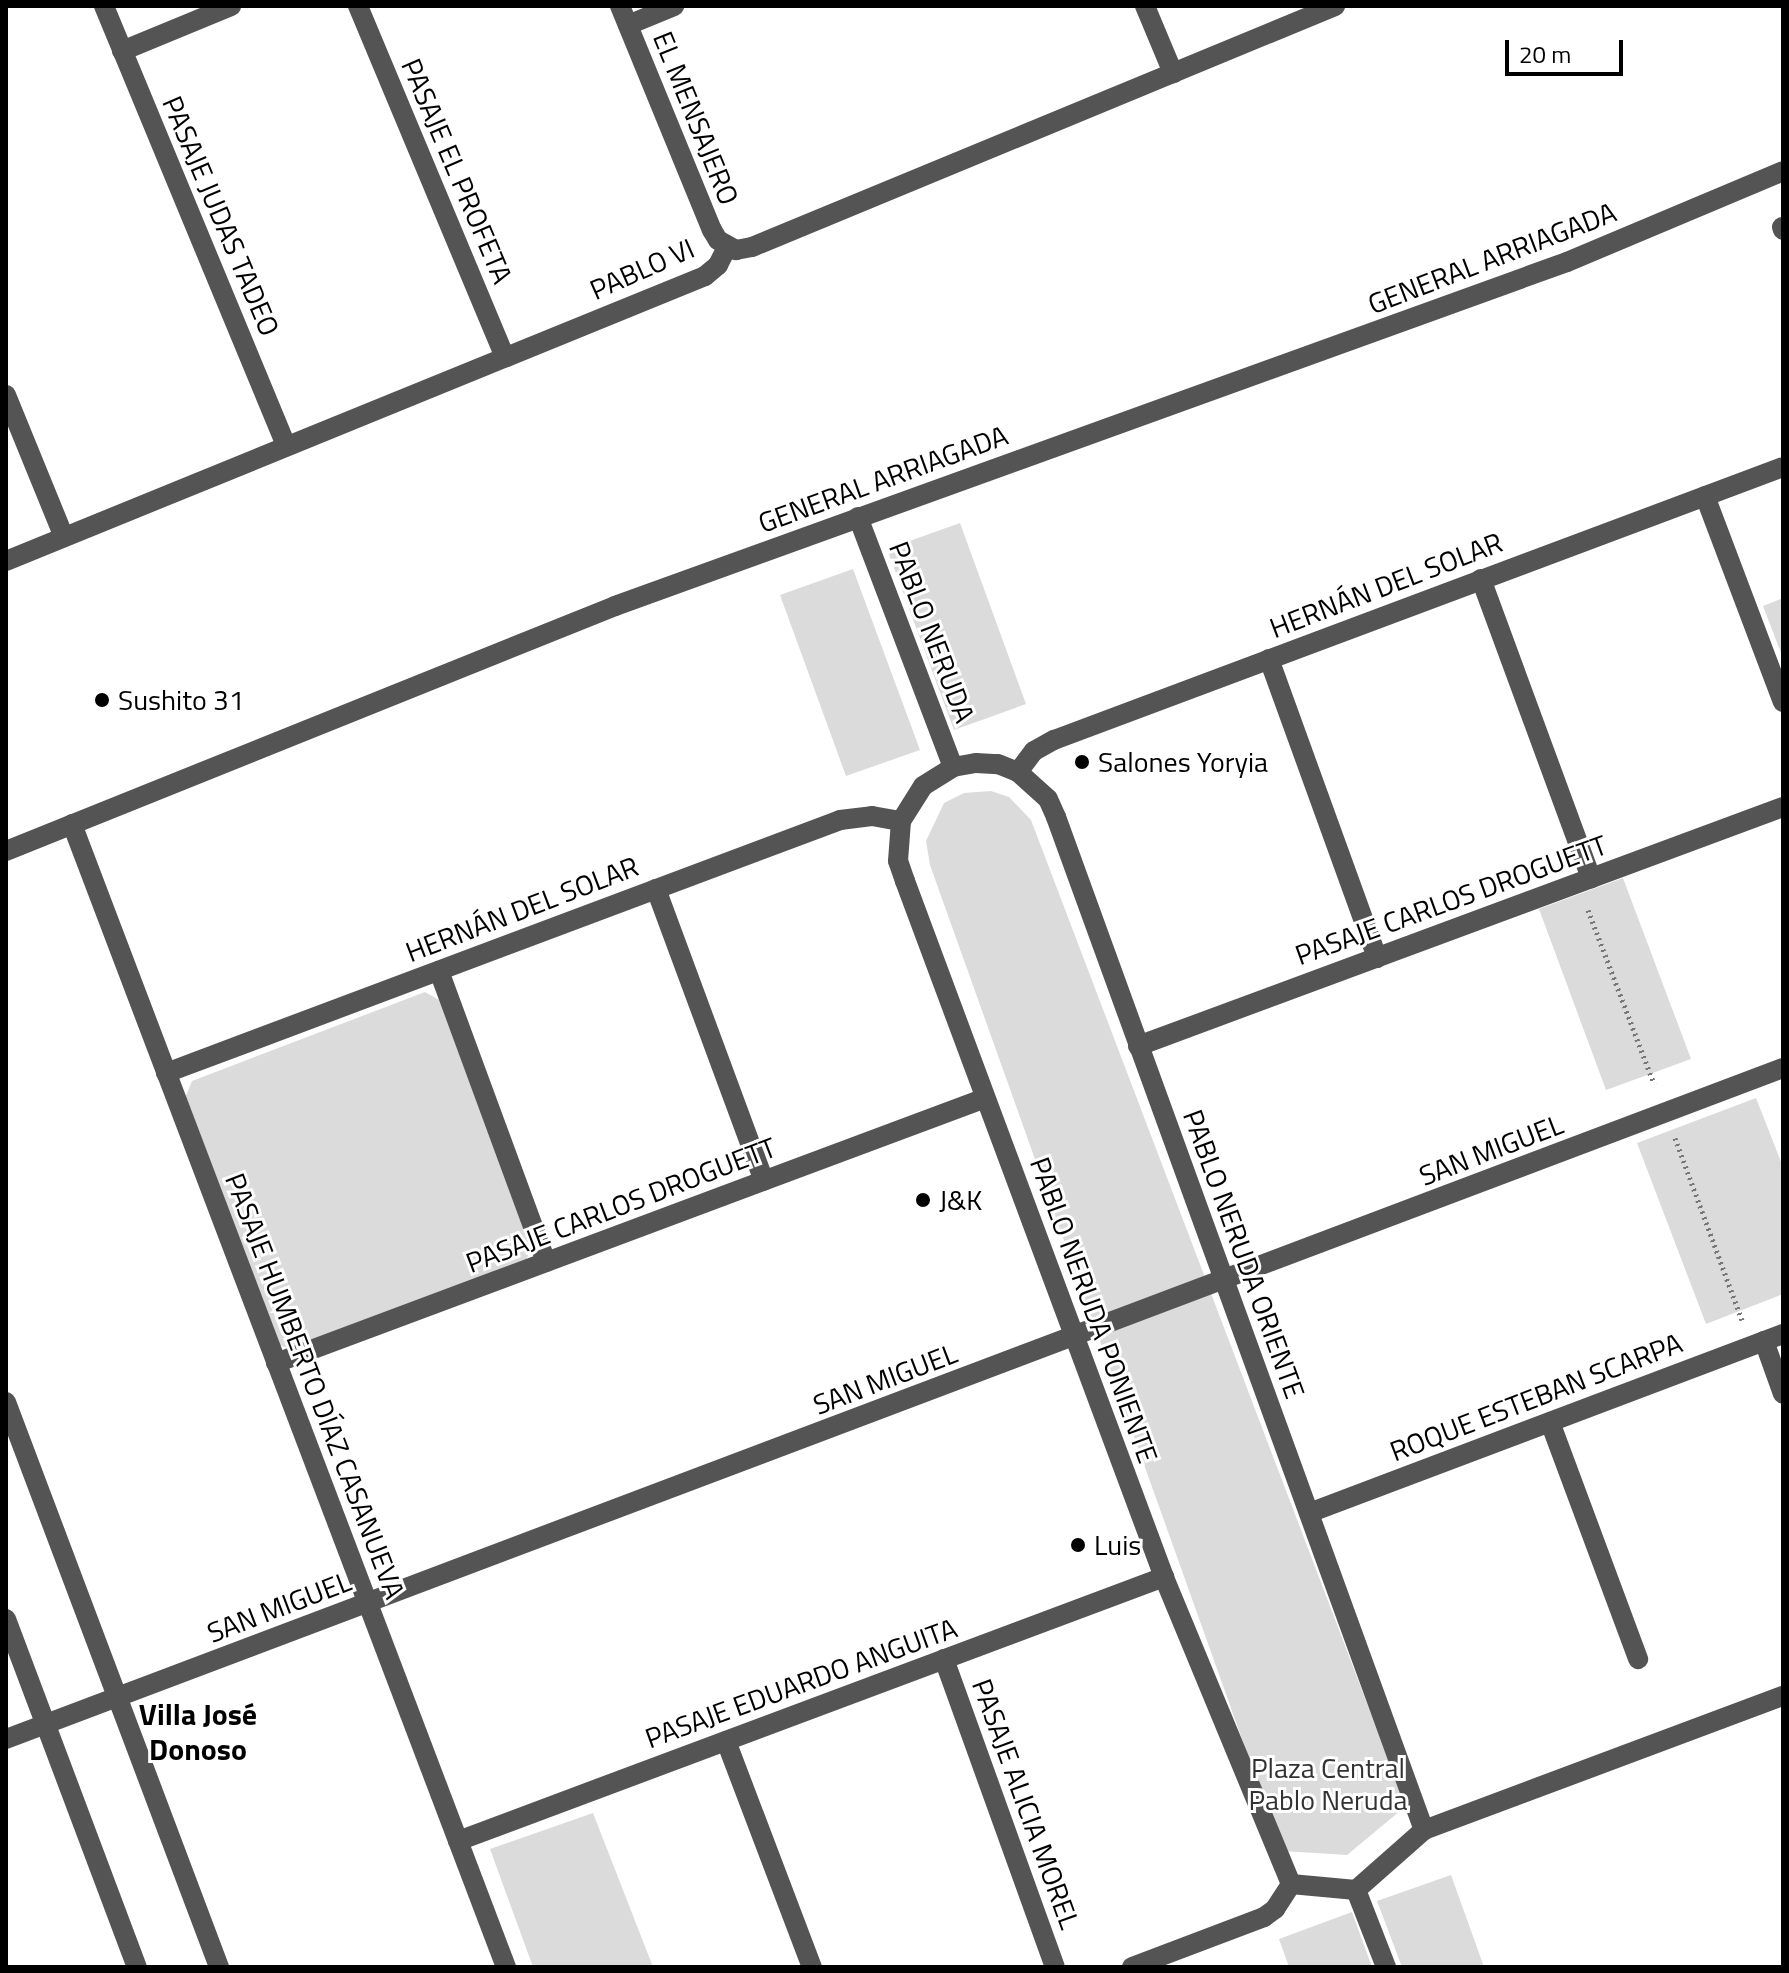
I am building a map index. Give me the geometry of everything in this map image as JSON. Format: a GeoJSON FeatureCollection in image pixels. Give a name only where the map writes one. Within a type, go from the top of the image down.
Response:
{"type":"FeatureCollection","features":[{"type":"Feature","properties":{"kind":"street","name":"PASAJE JUDAS TADEO"},"geometry":{"type":"LineString","coordinates":[[104,6],[286,446]]}},
{"type":"Feature","properties":{"kind":"street"},"geometry":{"type":"LineString","coordinates":[[122,51],[231,6]]}},
{"type":"Feature","properties":{"kind":"street","name":"PASAJE EL PROFETA"},"geometry":{"type":"LineString","coordinates":[[358,6],[505,357]]}},
{"type":"Feature","properties":{"kind":"street"},"geometry":{"type":"LineString","coordinates":[[624,16],[674,6]]}},
{"type":"Feature","properties":{"kind":"street"},"geometry":{"type":"LineString","coordinates":[[1145,6],[1173,73]]}},
{"type":"Feature","properties":{"kind":"street","name":"PABLO VI"},"geometry":{"type":"LineString","coordinates":[[6,561],[705,276],[718,265],[727,247],[736,250],[752,247],[1335,6]]}},
{"type":"Feature","properties":{"kind":"street","name":"EL MENSAJERO"},"geometry":{"type":"LineString","coordinates":[[624,16],[712,230],[727,247]]}},
{"type":"Feature","properties":{"kind":"street","name":"GENERAL ARRIAGADA"},"geometry":{"type":"LineString","coordinates":[[6,851],[615,606],[1567,262],[1783,171]]}},
{"type":"Feature","properties":{"kind":"street"},"geometry":{"type":"LineString","coordinates":[[6,395],[64,537]]}},
{"type":"Feature","properties":{"kind":"street","name":"HERNÁN DEL SOLAR"},"geometry":{"type":"LineString","coordinates":[[1018,772],[1043,745],[1783,467]]}},
{"type":"Feature","properties":{"kind":"street"},"geometry":{"type":"LineString","coordinates":[[1705,496],[1783,702]]}},
{"type":"Feature","properties":{"kind":"street","name":"PABLO NERUDA"},"geometry":{"type":"LineString","coordinates":[[858,517],[953,767]]}},
{"type":"Feature","properties":{"kind":"street"},"geometry":{"type":"LineString","coordinates":[[1481,579],[1591,878]]}},
{"type":"Feature","properties":{"kind":"street"},"geometry":{"type":"LineString","coordinates":[[1269,659],[1377,958]]}},
{"type":"Feature","properties":{"kind":"street","name":"PABLO NERUDA ORIENTE"},"geometry":{"type":"LineString","coordinates":[[953,767],[976,763],[998,764],[1018,772],[1048,799],[1056,817],[1424,1830]]}},
{"type":"Feature","properties":{"kind":"street"},"geometry":{"type":"LineString","coordinates":[[901,821],[923,786],[953,767]]}},
{"type":"Feature","properties":{"kind":"street","name":"PASAJE CARLOS DROGUETT"},"geometry":{"type":"LineString","coordinates":[[1138,1046],[1783,807]]}},
{"type":"Feature","properties":{"kind":"street","name":"HERNÁN DEL SOLAR"},"geometry":{"type":"LineString","coordinates":[[166,1073],[840,820],[872,816],[901,821]]}},
{"type":"Feature","properties":{"kind":"street","name":"PABLO NERUDA PONIENTE"},"geometry":{"type":"LineString","coordinates":[[901,821],[897,839],[901,871],[1164,1577],[1291,1884]]}},
{"type":"Feature","properties":{"kind":"street","name":"PASAJE HUMBERTO DÍAZ CASANUEVA"},"geometry":{"type":"LineString","coordinates":[[72,824],[506,1967]]}},
{"type":"Feature","properties":{"kind":"street"},"geometry":{"type":"LineString","coordinates":[[656,889],[764,1181]]}},
{"type":"Feature","properties":{"kind":"street"},"geometry":{"type":"LineString","coordinates":[[439,971],[546,1262]]}},
{"type":"Feature","properties":{"kind":"street","name":"SAN MIGUEL"},"geometry":{"type":"LineString","coordinates":[[6,1739],[1224,1282],[1783,1068]]}},
{"type":"Feature","properties":{"kind":"street","name":"PASAJE CARLOS DROGUETT"},"geometry":{"type":"LineString","coordinates":[[276,1363],[985,1098]]}},
{"type":"Feature","properties":{"kind":"street"},"geometry":{"type":"LineString","coordinates":[[1773,1337],[1783,1394]]}},
{"type":"Feature","properties":{"kind":"street","name":"ROQUE ESTEBAN SCARPA"},"geometry":{"type":"LineString","coordinates":[[1309,1513],[1773,1337]]}},
{"type":"Feature","properties":{"kind":"street"},"geometry":{"type":"LineString","coordinates":[[6,1402],[219,1967]]}},
{"type":"Feature","properties":{"kind":"street"},"geometry":{"type":"LineString","coordinates":[[1550,1422],[1638,1659]]}},
{"type":"Feature","properties":{"kind":"street","name":"PASAJE EDUARDO ANGUITA"},"geometry":{"type":"LineString","coordinates":[[458,1841],[1164,1577]]}},
{"type":"Feature","properties":{"kind":"street"},"geometry":{"type":"LineString","coordinates":[[6,1619],[137,1967]]}},
{"type":"Feature","properties":{"kind":"street","name":"PASAJE ALICIA MOREL"},"geometry":{"type":"LineString","coordinates":[[944,1659],[1055,1967]]}},
{"type":"Feature","properties":{"kind":"street"},"geometry":{"type":"LineString","coordinates":[[1132,1967],[1264,1917],[1275,1909],[1291,1884],[1356,1890],[1424,1830],[1783,1696]]}},
{"type":"Feature","properties":{"kind":"street"},"geometry":{"type":"LineString","coordinates":[[726,1741],[812,1967]]}},
{"type":"Feature","properties":{"kind":"street"},"geometry":{"type":"LineString","coordinates":[[1356,1890],[1386,1967]]}},
{"type":"Feature","properties":{"kind":"green space"},"geometry":{"type":"Polygon","coordinates":[[[960,523],[1026,704],[954,730],[887,549],[960,523]]]}},
{"type":"Feature","properties":{"kind":"green space"},"geometry":{"type":"Polygon","coordinates":[[[853,569],[920,750],[846,776],[780,595],[853,569]]]}},
{"type":"Feature","properties":{"kind":"green space"},"geometry":{"type":"Polygon","coordinates":[[[1783,598],[1783,658],[1763,606],[1783,598]]]}},
{"type":"Feature","properties":{"kind":"green space","name":"Plaza Central Pablo Neruda"},"geometry":{"type":"Polygon","coordinates":[[[991,791],[1009,797],[1031,820],[1406,1806],[1347,1855],[1282,1851],[930,865],[926,841],[944,803],[964,793],[991,791]]]}},
{"type":"Feature","properties":{"kind":"green space"},"geometry":{"type":"Polygon","coordinates":[[[1623,878],[1691,1059],[1606,1090],[1539,909],[1623,878]]]}},
{"type":"Feature","properties":{"kind":"green space"},"geometry":{"type":"Polygon","coordinates":[[[425,992],[439,1000],[531,1245],[526,1262],[289,1348],[278,1345],[185,1098],[192,1081],[425,992]]]}},
{"type":"Feature","properties":{"kind":"green space"},"geometry":{"type":"Polygon","coordinates":[[[1756,1098],[1783,1167],[1783,1294],[1706,1324],[1637,1143],[1756,1098]]]}},
{"type":"Feature","properties":{"kind":"green space"},"geometry":{"type":"Polygon","coordinates":[[[593,1813],[653,1967],[533,1967],[490,1849],[593,1813]]]}},
{"type":"Feature","properties":{"kind":"green space"},"geometry":{"type":"Polygon","coordinates":[[[1451,1875],[1484,1967],[1402,1967],[1377,1901],[1451,1875]]]}},
{"type":"Feature","properties":{"kind":"green space"},"geometry":{"type":"Polygon","coordinates":[[[1352,1912],[1372,1967],[1289,1967],[1279,1939],[1352,1912]]]}},
{"type":"Feature","properties":{"kind":"place","name":"Sushito 31"},"geometry":{"type":"Point","coordinates":[102,700]}},
{"type":"Feature","properties":{"kind":"place","name":"Salones Yoryia"},"geometry":{"type":"Point","coordinates":[1082,762]}},
{"type":"Feature","properties":{"kind":"place","name":"J&K"},"geometry":{"type":"Point","coordinates":[923,1200]}},
{"type":"Feature","properties":{"kind":"place","name":"Luis"},"geometry":{"type":"Point","coordinates":[1078,1545]}},
{"type":"Feature","properties":{"kind":"district","name":"Villa José Donoso"},"geometry":{"type":"Point","coordinates":[198,1731]}}]}
